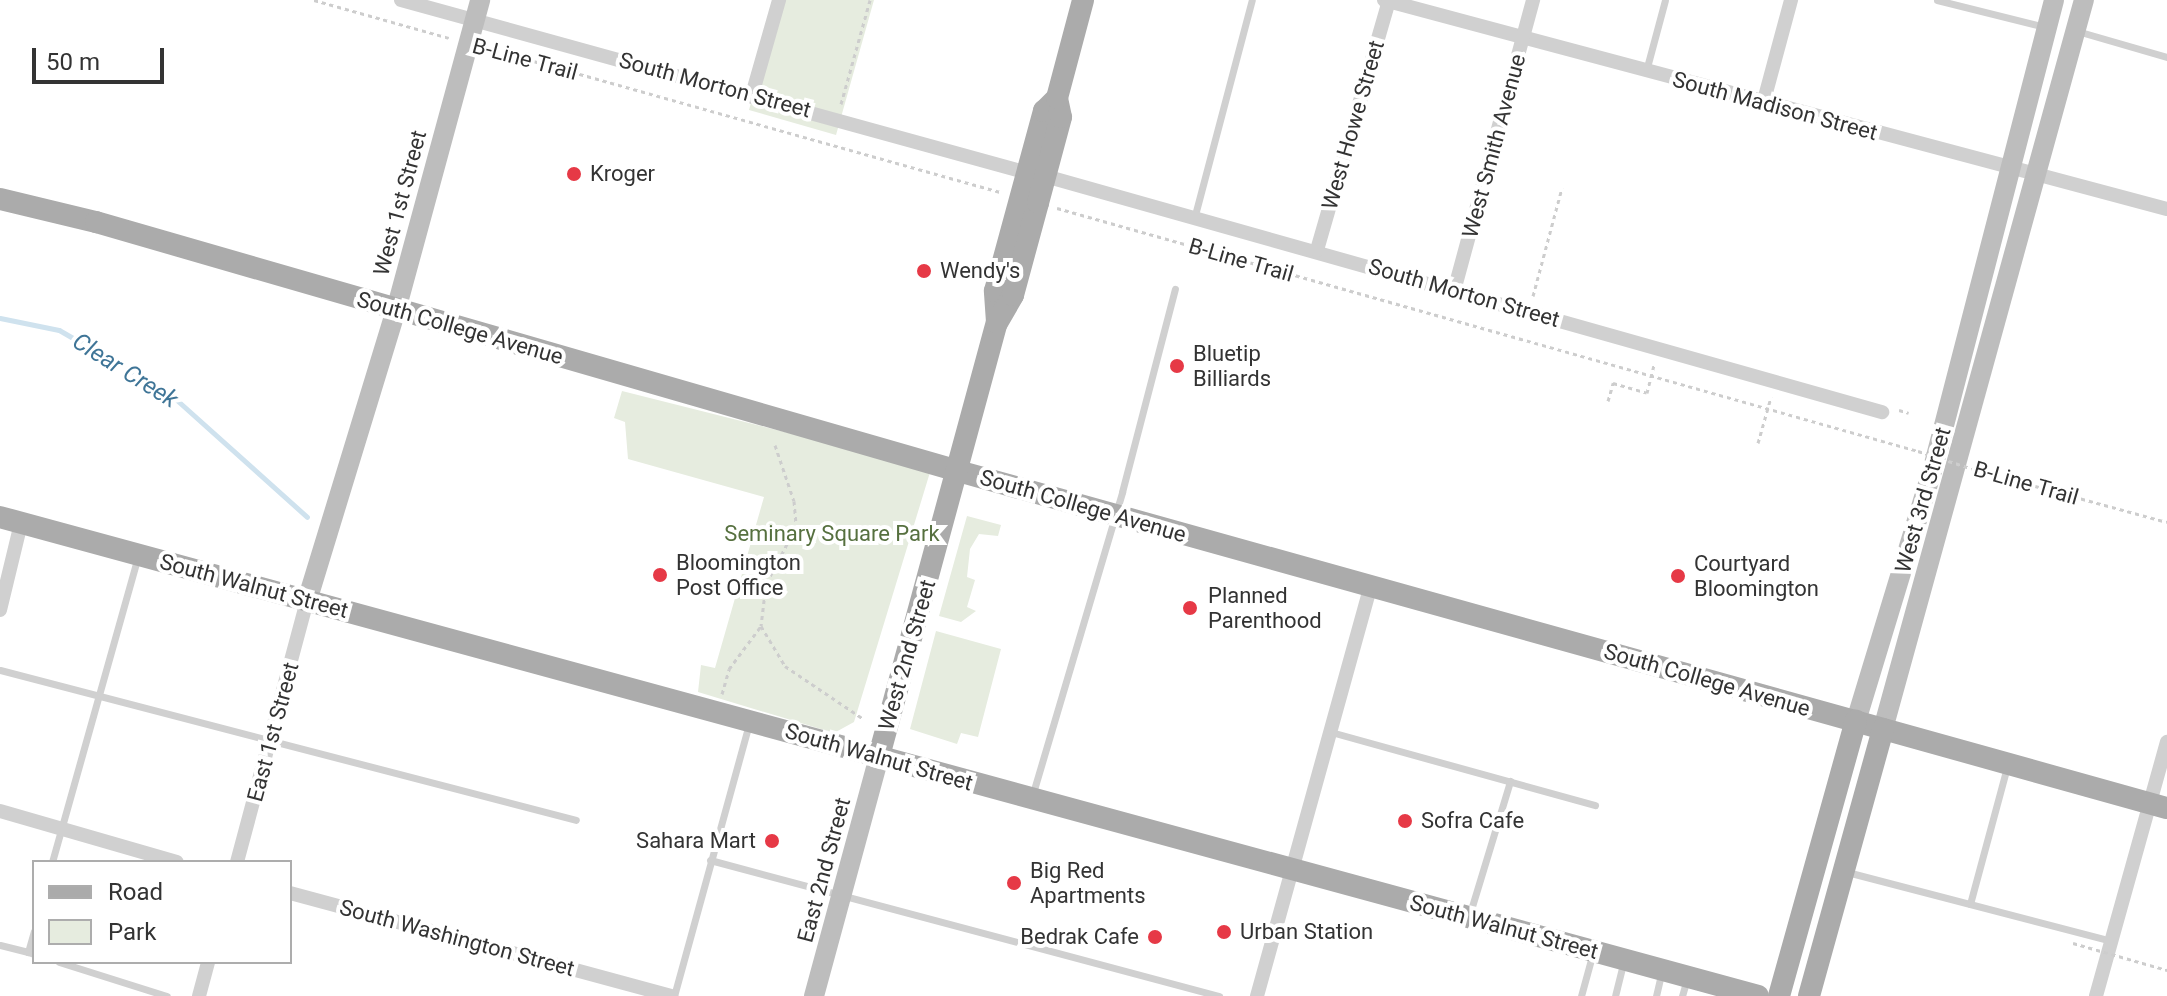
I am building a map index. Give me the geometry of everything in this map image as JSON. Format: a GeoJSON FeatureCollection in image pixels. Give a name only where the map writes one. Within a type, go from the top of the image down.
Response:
{"type":"FeatureCollection","features":[{"type":"Feature","properties":{"kind":"main road","name":"West 2nd Street"},"geometry":{"type":"LineString","coordinates":[[879,756],[997,323],[995,291],[1030,200],[1044,111],[1057,98],[1083,0]]}},
{"type":"Feature","properties":{"kind":"main road","name":"South College Avenue"},"geometry":{"type":"LineString","coordinates":[[0,199],[958,471],[2158,806]]}},
{"type":"Feature","properties":{"kind":"main road","name":"South Walnut Street"},"geometry":{"type":"LineString","coordinates":[[10,520],[1624,958],[1663,969],[1685,986],[1758,996]]}},
{"type":"Feature","properties":{"kind":"main road","name":"West 3rd Street"},"geometry":{"type":"LineString","coordinates":[[1779,996],[1856,721]]}},
{"type":"Feature","properties":{"kind":"main road","name":"West 3rd Street"},"geometry":{"type":"LineString","coordinates":[[1809,996],[1883,729]]}},
{"type":"Feature","properties":{"kind":"street","name":"South Morton Street"},"geometry":{"type":"LineString","coordinates":[[401,0],[1195,215],[1882,412]]}},
{"type":"Feature","properties":{"kind":"street","name":"West 1st Street"},"geometry":{"type":"LineString","coordinates":[[307,601],[396,310],[480,0]]}},
{"type":"Feature","properties":{"kind":"street"},"geometry":{"type":"LineString","coordinates":[[752,95],[779,0]]}},
{"type":"Feature","properties":{"kind":"street","name":"South Madison Street"},"geometry":{"type":"LineString","coordinates":[[1387,0],[1763,104],[2167,209]]}},
{"type":"Feature","properties":{"kind":"street","name":"West Howe Street"},"geometry":{"type":"LineString","coordinates":[[1317,250],[1387,0]]}},
{"type":"Feature","properties":{"kind":"street","name":"West Smith Avenue"},"geometry":{"type":"LineString","coordinates":[[1454,291],[1533,0]]}},
{"type":"Feature","properties":{"kind":"street"},"geometry":{"type":"LineString","coordinates":[[1763,104],[1791,0]]}},
{"type":"Feature","properties":{"kind":"street","name":"West 3rd Street"},"geometry":{"type":"LineString","coordinates":[[1856,721],[1929,482],[2054,0]]}},
{"type":"Feature","properties":{"kind":"street","name":"West 3rd Street"},"geometry":{"type":"LineString","coordinates":[[1883,729],[2033,174],[2084,0]]}},
{"type":"Feature","properties":{"kind":"street"},"geometry":{"type":"LineString","coordinates":[[0,610],[10,520]]}},
{"type":"Feature","properties":{"kind":"street"},"geometry":{"type":"LineString","coordinates":[[1257,996],[1371,586]]}},
{"type":"Feature","properties":{"kind":"street","name":"East 1st Street"},"geometry":{"type":"LineString","coordinates":[[238,860],[307,601]]}},
{"type":"Feature","properties":{"kind":"street"},"geometry":{"type":"LineString","coordinates":[[2096,996],[2111,941],[2158,806],[2167,742]]}},
{"type":"Feature","properties":{"kind":"street","name":"East 2nd Street"},"geometry":{"type":"LineString","coordinates":[[814,996],[879,756]]}},
{"type":"Feature","properties":{"kind":"street"},"geometry":{"type":"LineString","coordinates":[[0,811],[170,860]]}},
{"type":"Feature","properties":{"kind":"street","name":"South Washington Street"},"geometry":{"type":"LineString","coordinates":[[292,894],[672,996]]}},
{"type":"Feature","properties":{"kind":"street"},"geometry":{"type":"LineString","coordinates":[[199,996],[207,964]]}},
{"type":"Feature","properties":{"kind":"lane"},"geometry":{"type":"LineString","coordinates":[[1195,215],[1252,0]]}},
{"type":"Feature","properties":{"kind":"lane"},"geometry":{"type":"LineString","coordinates":[[1646,71],[1665,0]]}},
{"type":"Feature","properties":{"kind":"lane"},"geometry":{"type":"LineString","coordinates":[[1937,0],[2047,27]]}},
{"type":"Feature","properties":{"kind":"lane"},"geometry":{"type":"LineString","coordinates":[[2075,31],[2167,57]]}},
{"type":"Feature","properties":{"kind":"lane"},"geometry":{"type":"LineString","coordinates":[[1032,799],[1116,515],[1175,289]]}},
{"type":"Feature","properties":{"kind":"lane"},"geometry":{"type":"LineString","coordinates":[[52,860],[138,555]]}},
{"type":"Feature","properties":{"kind":"lane"},"geometry":{"type":"LineString","coordinates":[[0,670],[576,820]]}},
{"type":"Feature","properties":{"kind":"lane"},"geometry":{"type":"LineString","coordinates":[[672,996],[749,721]]}},
{"type":"Feature","properties":{"kind":"lane"},"geometry":{"type":"LineString","coordinates":[[1329,732],[1595,805]]}},
{"type":"Feature","properties":{"kind":"lane"},"geometry":{"type":"LineString","coordinates":[[1970,904],[2008,764]]}},
{"type":"Feature","properties":{"kind":"lane"},"geometry":{"type":"LineString","coordinates":[[1469,918],[1510,781]]}},
{"type":"Feature","properties":{"kind":"lane"},"geometry":{"type":"LineString","coordinates":[[710,860],[1219,996]]}},
{"type":"Feature","properties":{"kind":"lane"},"geometry":{"type":"LineString","coordinates":[[1844,871],[2111,941]]}},
{"type":"Feature","properties":{"kind":"lane"},"geometry":{"type":"LineString","coordinates":[[0,945],[31,953]]}},
{"type":"Feature","properties":{"kind":"lane"},"geometry":{"type":"LineString","coordinates":[[1581,996],[1593,950]]}},
{"type":"Feature","properties":{"kind":"lane"},"geometry":{"type":"LineString","coordinates":[[1615,996],[1624,958]]}},
{"type":"Feature","properties":{"kind":"lane"},"geometry":{"type":"LineString","coordinates":[[65,964],[167,996]]}},
{"type":"Feature","properties":{"kind":"lane"},"geometry":{"type":"LineString","coordinates":[[1656,996],[1663,969]]}},
{"type":"Feature","properties":{"kind":"path","name":"B-Line Trail"},"geometry":{"type":"LineString","coordinates":[[314,0],[1030,200],[1649,379],[2167,522]]}},
{"type":"Feature","properties":{"kind":"path"},"geometry":{"type":"LineString","coordinates":[[829,143],[870,0]]}},
{"type":"Feature","properties":{"kind":"path"},"geometry":{"type":"LineString","coordinates":[[1533,294],[1562,188]]}},
{"type":"Feature","properties":{"kind":"path"},"geometry":{"type":"LineString","coordinates":[[1608,401],[1613,383],[1647,393],[1660,349]]}},
{"type":"Feature","properties":{"kind":"path"},"geometry":{"type":"LineString","coordinates":[[1758,443],[1776,382]]}},
{"type":"Feature","properties":{"kind":"path"},"geometry":{"type":"LineString","coordinates":[[722,694],[729,669],[761,626],[770,573],[797,534],[794,501],[775,445]]}},
{"type":"Feature","properties":{"kind":"path"},"geometry":{"type":"LineString","coordinates":[[797,534],[841,533]]}},
{"type":"Feature","properties":{"kind":"path"},"geometry":{"type":"LineString","coordinates":[[761,626],[785,666],[862,718]]}},
{"type":"Feature","properties":{"kind":"path"},"geometry":{"type":"LineString","coordinates":[[2073,943],[2167,970]]}},
{"type":"Feature","properties":{"kind":"green space"},"geometry":{"type":"Polygon","coordinates":[[[779,0],[874,0],[836,135],[749,110],[779,0]]]}},
{"type":"Feature","properties":{"kind":"green space","name":"Seminary Square Park"},"geometry":{"type":"Polygon","coordinates":[[[622,391],[931,469],[854,722],[834,733],[698,692],[701,665],[715,668],[764,497],[628,459],[625,422],[614,418],[622,391]]]}},
{"type":"Feature","properties":{"kind":"green space"},"geometry":{"type":"Polygon","coordinates":[[[967,516],[1001,525],[998,536],[979,534],[970,549],[967,577],[975,580],[967,607],[976,611],[961,622],[939,616],[967,516]]]}},
{"type":"Feature","properties":{"kind":"green space"},"geometry":{"type":"Polygon","coordinates":[[[936,631],[1001,649],[978,737],[961,733],[957,744],[910,729],[936,631]]]}},
{"type":"Feature","properties":{"kind":"waterway","name":"Clear Creek"},"geometry":{"type":"LineString","coordinates":[[0,318],[59,330],[170,394],[307,517]]}},
{"type":"Feature","properties":{"kind":"place","name":"Kroger"},"geometry":{"type":"Point","coordinates":[574,174]}},
{"type":"Feature","properties":{"kind":"place","name":"Wendy's"},"geometry":{"type":"Point","coordinates":[924,271]}},
{"type":"Feature","properties":{"kind":"place","name":"Bluetip Billiards"},"geometry":{"type":"Point","coordinates":[1177,366]}},
{"type":"Feature","properties":{"kind":"place","name":"Bloomington Post Office"},"geometry":{"type":"Point","coordinates":[660,575]}},
{"type":"Feature","properties":{"kind":"place","name":"Courtyard Bloomington"},"geometry":{"type":"Point","coordinates":[1678,576]}},
{"type":"Feature","properties":{"kind":"place","name":"Planned Parenthood"},"geometry":{"type":"Point","coordinates":[1190,608]}},
{"type":"Feature","properties":{"kind":"place","name":"Sofra Cafe"},"geometry":{"type":"Point","coordinates":[1405,821]}},
{"type":"Feature","properties":{"kind":"place","name":"Sahara Mart"},"geometry":{"type":"Point","coordinates":[772,841]}},
{"type":"Feature","properties":{"kind":"place","name":"Big Red Apartments"},"geometry":{"type":"Point","coordinates":[1014,883]}},
{"type":"Feature","properties":{"kind":"place","name":"Urban Station"},"geometry":{"type":"Point","coordinates":[1224,932]}},
{"type":"Feature","properties":{"kind":"place","name":"Bedrak Cafe"},"geometry":{"type":"Point","coordinates":[1155,937]}}]}
